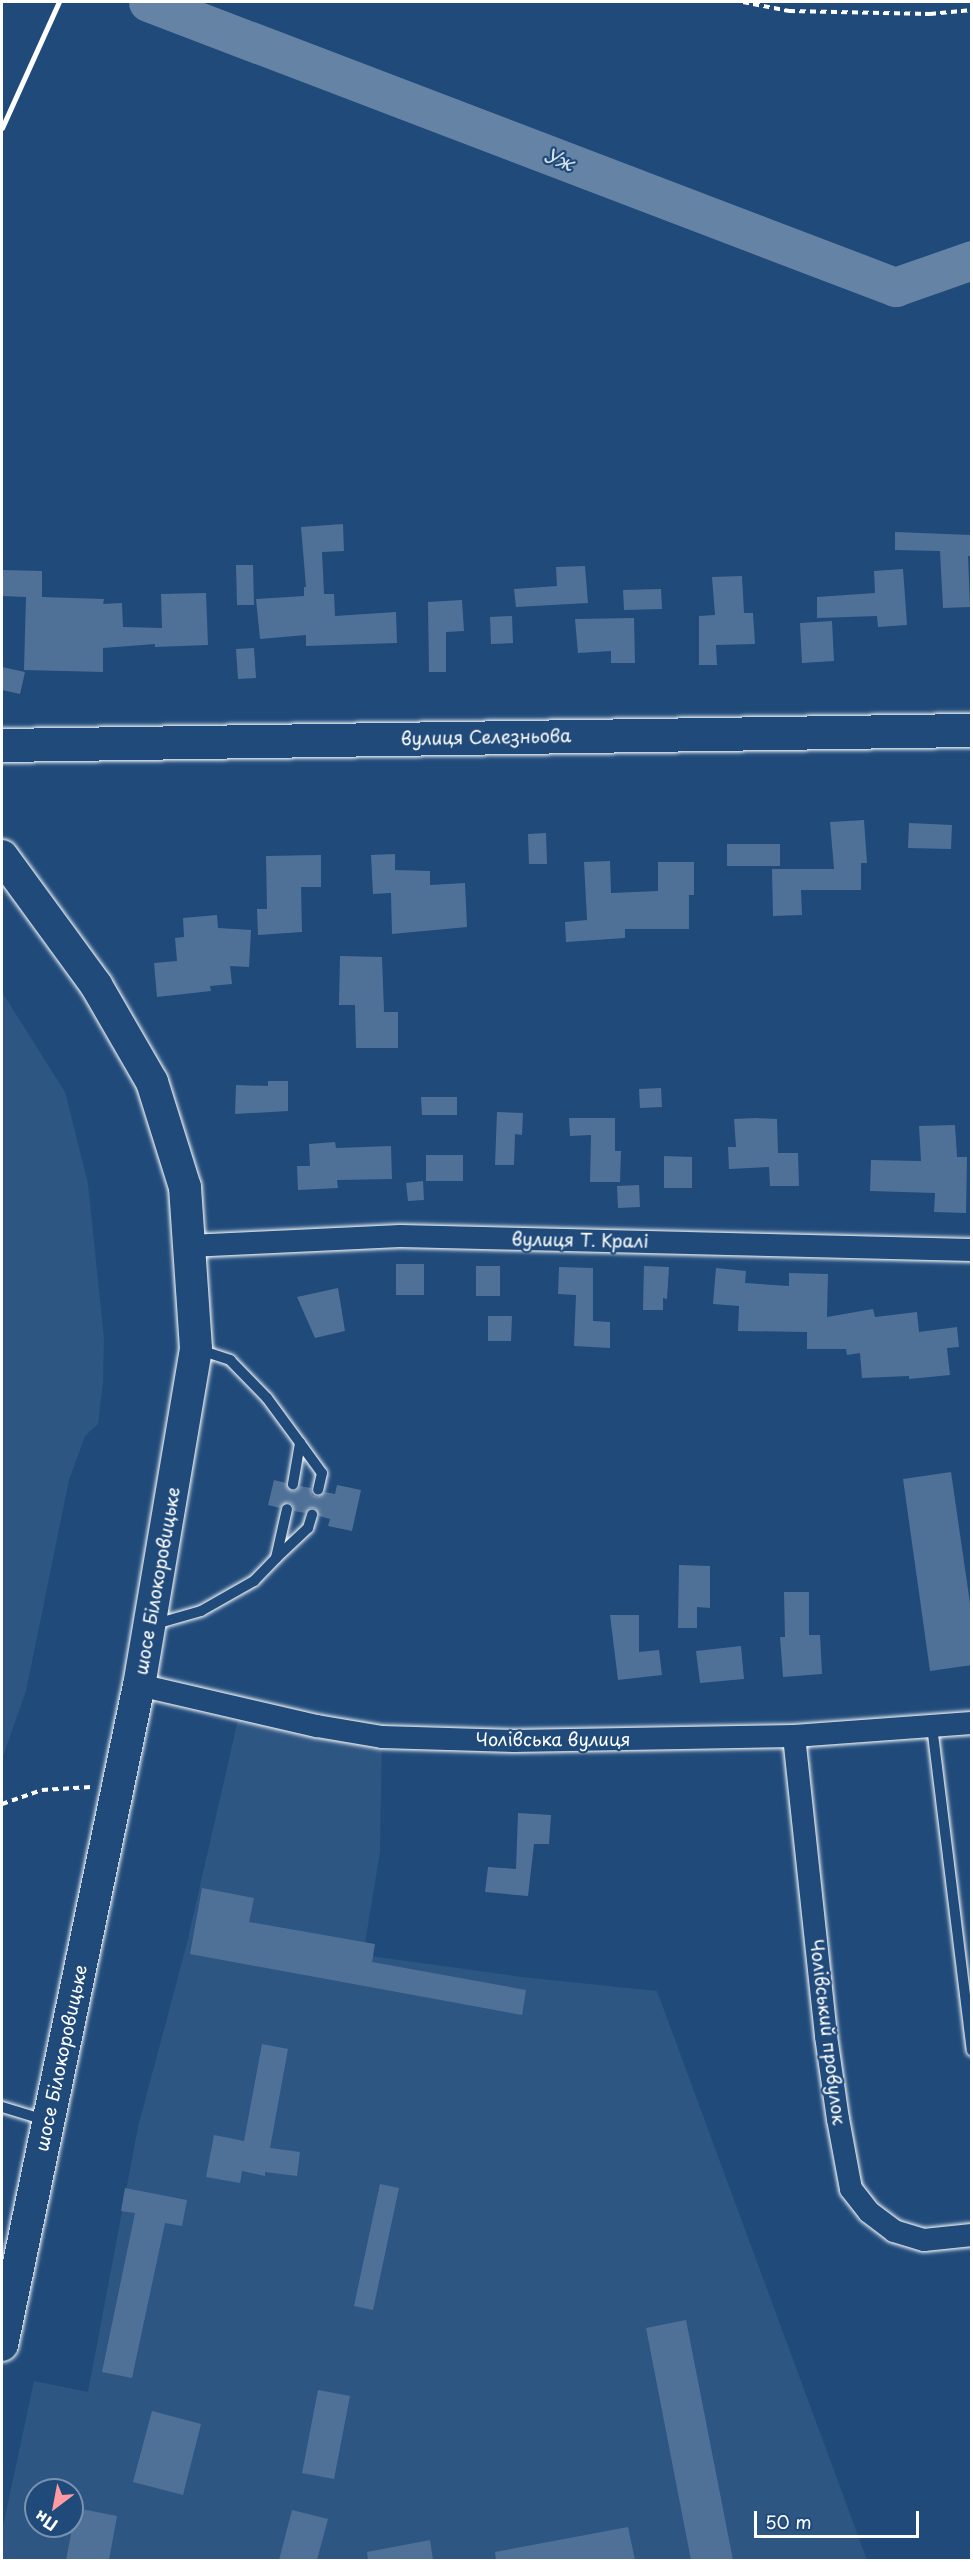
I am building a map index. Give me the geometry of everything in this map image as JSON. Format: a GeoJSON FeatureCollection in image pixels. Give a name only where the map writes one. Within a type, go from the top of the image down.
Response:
{"type":"FeatureCollection","features":[{"type":"Feature","properties":{"kind":"highway","name":"вулиця Селезньова"},"geometry":{"type":"LineString","coordinates":[[2,745],[972,730]]}},
{"type":"Feature","properties":{"kind":"main road","name":"шосе Білокоровицьке"},"geometry":{"type":"LineString","coordinates":[[2,856],[96,985],[152,1082],[185,1187],[196,1349],[139,1685],[2,2345]]}},
{"type":"Feature","properties":{"kind":"street","name":"вулиця Т. Кралі"},"geometry":{"type":"LineString","coordinates":[[189,1246],[400,1236],[972,1250]]}},
{"type":"Feature","properties":{"kind":"street","name":"Чолівська вулиця"},"geometry":{"type":"LineString","coordinates":[[139,1685],[317,1726],[382,1737],[514,1741],[794,1736],[972,1723]]}},
{"type":"Feature","properties":{"kind":"street","name":"Чолівський провулок"},"geometry":{"type":"LineString","coordinates":[[794,1736],[826,2036],[838,2119],[852,2189],[869,2212],[894,2231],[924,2240],[972,2235]]}},
{"type":"Feature","properties":{"kind":"lane"},"geometry":{"type":"LineString","coordinates":[[196,1349],[230,1360],[267,1398],[322,1473],[318,1490]]}},
{"type":"Feature","properties":{"kind":"lane"},"geometry":{"type":"LineString","coordinates":[[293,1484],[300,1443]]}},
{"type":"Feature","properties":{"kind":"lane"},"geometry":{"type":"LineString","coordinates":[[276,1558],[287,1509]]}},
{"type":"Feature","properties":{"kind":"lane"},"geometry":{"type":"LineString","coordinates":[[149,1626],[201,1611],[254,1581],[308,1528],[312,1515]]}},
{"type":"Feature","properties":{"kind":"lane"},"geometry":{"type":"LineString","coordinates":[[932,1726],[972,2051]]}},
{"type":"Feature","properties":{"kind":"lane"},"geometry":{"type":"LineString","coordinates":[[2,2107],[48,2121]]}},
{"type":"Feature","properties":{"kind":"path"},"geometry":{"type":"LineString","coordinates":[[743,2],[789,11],[930,14],[972,10]]}},
{"type":"Feature","properties":{"kind":"path"},"geometry":{"type":"LineString","coordinates":[[2,1804],[42,1790],[118,1785]]}},
{"type":"Feature","properties":{"kind":"shaded area"},"geometry":{"type":"Polygon","coordinates":[[[2,992],[65,1092],[88,1184],[104,1339],[103,1382],[98,1424],[85,1436],[69,1480],[26,1691],[2,1759],[2,992]]]}},
{"type":"Feature","properties":{"kind":"shaded area"},"geometry":{"type":"Polygon","coordinates":[[[238,1720],[382,1737],[380,1852],[363,1955],[522,1977],[657,1991],[867,2560],[2,2560],[2,2531],[34,2381],[88,2392],[138,2127],[186,1947],[238,1720]]]}},
{"type":"Feature","properties":{"kind":"building"},"geometry":{"type":"Polygon","coordinates":[[[343,524],[344,551],[322,552],[324,594],[334,594],[335,616],[396,612],[397,643],[306,646],[306,635],[260,639],[256,599],[304,596],[304,587],[306,587],[301,527],[343,524]]]}},
{"type":"Feature","properties":{"kind":"building"},"geometry":{"type":"Polygon","coordinates":[[[895,532],[972,535],[972,556],[968,556],[970,607],[943,608],[940,551],[895,550],[895,532]]]}},
{"type":"Feature","properties":{"kind":"building"},"geometry":{"type":"Polygon","coordinates":[[[236,565],[253,565],[254,605],[237,605],[236,565]]]}},
{"type":"Feature","properties":{"kind":"building"},"geometry":{"type":"Polygon","coordinates":[[[585,566],[588,603],[516,607],[514,589],[557,586],[556,567],[585,566]]]}},
{"type":"Feature","properties":{"kind":"building"},"geometry":{"type":"Polygon","coordinates":[[[903,569],[907,625],[878,627],[877,616],[817,618],[817,597],[875,593],[874,571],[903,569]]]}},
{"type":"Feature","properties":{"kind":"building"},"geometry":{"type":"Polygon","coordinates":[[[2,570],[42,571],[42,597],[104,599],[103,604],[122,603],[123,627],[162,628],[161,594],[206,593],[208,645],[155,647],[155,644],[103,648],[103,672],[24,670],[26,597],[2,596],[2,570]]]}},
{"type":"Feature","properties":{"kind":"building"},"geometry":{"type":"Polygon","coordinates":[[[742,576],[744,613],[753,613],[755,644],[716,645],[717,665],[699,665],[699,616],[715,615],[712,577],[742,576]]]}},
{"type":"Feature","properties":{"kind":"building"},"geometry":{"type":"Polygon","coordinates":[[[661,589],[662,609],[624,610],[623,590],[661,589]]]}},
{"type":"Feature","properties":{"kind":"building"},"geometry":{"type":"Polygon","coordinates":[[[462,600],[464,631],[446,632],[446,672],[429,672],[428,602],[462,600]]]}},
{"type":"Feature","properties":{"kind":"building"},"geometry":{"type":"Polygon","coordinates":[[[512,616],[513,643],[491,644],[490,617],[512,616]]]}},
{"type":"Feature","properties":{"kind":"building"},"geometry":{"type":"Polygon","coordinates":[[[634,618],[635,663],[611,663],[611,651],[578,653],[575,619],[634,618]]]}},
{"type":"Feature","properties":{"kind":"building"},"geometry":{"type":"Polygon","coordinates":[[[832,621],[834,661],[802,663],[800,623],[832,621]]]}},
{"type":"Feature","properties":{"kind":"building"},"geometry":{"type":"Polygon","coordinates":[[[254,648],[256,678],[238,679],[236,649],[254,648]]]}},
{"type":"Feature","properties":{"kind":"building"},"geometry":{"type":"Polygon","coordinates":[[[2,667],[25,672],[20,694],[2,690],[2,667]]]}},
{"type":"Feature","properties":{"kind":"building"},"geometry":{"type":"Polygon","coordinates":[[[864,820],[867,863],[861,863],[861,890],[801,890],[802,915],[773,916],[772,869],[834,869],[830,822],[864,820]]]}},
{"type":"Feature","properties":{"kind":"building"},"geometry":{"type":"Polygon","coordinates":[[[909,823],[952,825],[951,849],[908,848],[909,823]]]}},
{"type":"Feature","properties":{"kind":"building"},"geometry":{"type":"Polygon","coordinates":[[[546,833],[547,864],[529,864],[528,834],[546,833]]]}},
{"type":"Feature","properties":{"kind":"building"},"geometry":{"type":"Polygon","coordinates":[[[727,844],[780,844],[780,866],[727,866],[727,844]]]}},
{"type":"Feature","properties":{"kind":"building"},"geometry":{"type":"Polygon","coordinates":[[[395,854],[395,870],[430,871],[430,885],[465,883],[467,927],[392,934],[391,893],[373,894],[371,855],[395,854]]]}},
{"type":"Feature","properties":{"kind":"building"},"geometry":{"type":"Polygon","coordinates":[[[321,855],[321,887],[301,887],[302,932],[258,935],[257,909],[267,909],[266,856],[321,855]]]}},
{"type":"Feature","properties":{"kind":"building"},"geometry":{"type":"Polygon","coordinates":[[[610,861],[611,893],[658,891],[658,862],[694,862],[694,895],[689,895],[689,929],[625,929],[625,938],[566,942],[565,922],[587,920],[584,862],[610,861]]]}},
{"type":"Feature","properties":{"kind":"building"},"geometry":{"type":"Polygon","coordinates":[[[217,915],[218,928],[251,930],[249,967],[230,966],[232,984],[210,986],[211,991],[157,997],[154,963],[177,961],[175,938],[184,937],[183,918],[217,915]]]}},
{"type":"Feature","properties":{"kind":"building"},"geometry":{"type":"Polygon","coordinates":[[[340,956],[382,957],[384,1012],[398,1012],[398,1048],[356,1048],[355,1005],[339,1005],[340,956]]]}},
{"type":"Feature","properties":{"kind":"building"},"geometry":{"type":"Polygon","coordinates":[[[268,1081],[288,1081],[288,1111],[235,1114],[236,1085],[268,1086],[268,1081]]]}},
{"type":"Feature","properties":{"kind":"building"},"geometry":{"type":"Polygon","coordinates":[[[661,1088],[662,1107],[640,1108],[639,1089],[661,1088]]]}},
{"type":"Feature","properties":{"kind":"building"},"geometry":{"type":"Polygon","coordinates":[[[421,1097],[457,1097],[457,1115],[422,1115],[421,1097]]]}},
{"type":"Feature","properties":{"kind":"building"},"geometry":{"type":"Polygon","coordinates":[[[497,1112],[523,1113],[522,1135],[515,1134],[514,1165],[495,1165],[497,1112]]]}},
{"type":"Feature","properties":{"kind":"building"},"geometry":{"type":"Polygon","coordinates":[[[569,1118],[615,1118],[615,1151],[621,1151],[620,1182],[590,1182],[591,1135],[570,1136],[569,1118]]]}},
{"type":"Feature","properties":{"kind":"building"},"geometry":{"type":"Polygon","coordinates":[[[734,1119],[777,1119],[778,1153],[798,1153],[799,1186],[770,1186],[769,1167],[729,1169],[728,1147],[736,1147],[734,1119]]]}},
{"type":"Feature","properties":{"kind":"building"},"geometry":{"type":"Polygon","coordinates":[[[955,1125],[957,1157],[967,1157],[966,1213],[934,1212],[935,1193],[870,1191],[871,1160],[921,1161],[919,1126],[955,1125]]]}},
{"type":"Feature","properties":{"kind":"building"},"geometry":{"type":"Polygon","coordinates":[[[335,1142],[336,1148],[391,1146],[392,1179],[337,1180],[338,1188],[298,1190],[297,1166],[310,1166],[309,1144],[335,1142]]]}},
{"type":"Feature","properties":{"kind":"building"},"geometry":{"type":"Polygon","coordinates":[[[426,1155],[463,1155],[463,1181],[426,1181],[426,1155]]]}},
{"type":"Feature","properties":{"kind":"building"},"geometry":{"type":"Polygon","coordinates":[[[664,1156],[692,1157],[692,1188],[664,1188],[664,1156]]]}},
{"type":"Feature","properties":{"kind":"building"},"geometry":{"type":"Polygon","coordinates":[[[423,1181],[424,1200],[408,1201],[406,1183],[423,1181]]]}},
{"type":"Feature","properties":{"kind":"building"},"geometry":{"type":"Polygon","coordinates":[[[639,1185],[640,1207],[618,1208],[617,1186],[639,1185]]]}},
{"type":"Feature","properties":{"kind":"building"},"geometry":{"type":"Polygon","coordinates":[[[396,1264],[424,1264],[424,1295],[396,1295],[396,1264]]]}},
{"type":"Feature","properties":{"kind":"building"},"geometry":{"type":"Polygon","coordinates":[[[476,1266],[500,1266],[500,1296],[476,1296],[476,1266]]]}},
{"type":"Feature","properties":{"kind":"building"},"geometry":{"type":"Polygon","coordinates":[[[644,1266],[669,1267],[667,1299],[663,1298],[663,1310],[643,1310],[644,1266]]]}},
{"type":"Feature","properties":{"kind":"building"},"geometry":{"type":"Polygon","coordinates":[[[559,1267],[593,1268],[593,1321],[610,1322],[610,1348],[574,1346],[576,1295],[558,1294],[559,1267]]]}},
{"type":"Feature","properties":{"kind":"building"},"geometry":{"type":"Polygon","coordinates":[[[716,1268],[746,1271],[745,1283],[789,1286],[789,1273],[828,1274],[827,1317],[873,1309],[875,1317],[917,1312],[919,1332],[957,1327],[959,1347],[947,1348],[950,1375],[909,1379],[909,1376],[862,1378],[860,1353],[847,1355],[846,1349],[807,1349],[807,1332],[738,1331],[739,1306],[713,1304],[716,1268]]]}},
{"type":"Feature","properties":{"kind":"building"},"geometry":{"type":"Polygon","coordinates":[[[338,1288],[345,1331],[315,1338],[297,1297],[338,1288]]]}},
{"type":"Feature","properties":{"kind":"building"},"geometry":{"type":"Polygon","coordinates":[[[488,1316],[512,1316],[511,1341],[488,1341],[488,1316]]]}},
{"type":"Feature","properties":{"kind":"building"},"geometry":{"type":"Polygon","coordinates":[[[951,1472],[972,1617],[972,1665],[930,1671],[903,1479],[951,1472]]]}},
{"type":"Feature","properties":{"kind":"building"},"geometry":{"type":"Polygon","coordinates":[[[274,1480],[286,1483],[291,1491],[296,1491],[300,1486],[311,1488],[312,1495],[317,1497],[325,1492],[335,1494],[337,1485],[361,1490],[352,1531],[328,1526],[330,1519],[319,1516],[315,1508],[310,1508],[305,1513],[294,1511],[292,1504],[288,1502],[280,1508],[268,1505],[274,1480]]]}},
{"type":"Feature","properties":{"kind":"building"},"geometry":{"type":"Polygon","coordinates":[[[679,1565],[710,1566],[710,1608],[697,1607],[697,1628],[678,1628],[679,1565]]]}},
{"type":"Feature","properties":{"kind":"building"},"geometry":{"type":"Polygon","coordinates":[[[784,1592],[809,1592],[809,1635],[820,1635],[822,1674],[783,1677],[780,1637],[785,1637],[784,1592]]]}},
{"type":"Feature","properties":{"kind":"building"},"geometry":{"type":"Polygon","coordinates":[[[610,1615],[639,1615],[639,1652],[659,1650],[662,1675],[618,1680],[610,1615]]]}},
{"type":"Feature","properties":{"kind":"building"},"geometry":{"type":"Polygon","coordinates":[[[741,1646],[744,1679],[700,1683],[696,1651],[741,1646]]]}},
{"type":"Feature","properties":{"kind":"building"},"geometry":{"type":"Polygon","coordinates":[[[518,1813],[551,1815],[549,1844],[534,1844],[528,1896],[485,1892],[488,1867],[516,1869],[518,1813]]]}},
{"type":"Feature","properties":{"kind":"building"},"geometry":{"type":"Polygon","coordinates":[[[202,1888],[254,1898],[249,1922],[375,1944],[372,1962],[526,1990],[522,2015],[190,1954],[202,1888]]]}},
{"type":"Feature","properties":{"kind":"building"},"geometry":{"type":"Polygon","coordinates":[[[262,2044],[288,2049],[270,2148],[300,2152],[297,2176],[265,2172],[265,2176],[242,2171],[240,2183],[206,2177],[214,2135],[244,2141],[262,2044]]]}},
{"type":"Feature","properties":{"kind":"building"},"geometry":{"type":"Polygon","coordinates":[[[380,2184],[399,2188],[373,2310],[354,2306],[380,2184]]]}},
{"type":"Feature","properties":{"kind":"building"},"geometry":{"type":"Polygon","coordinates":[[[125,2188],[187,2200],[182,2226],[165,2223],[132,2378],[102,2372],[135,2213],[121,2211],[125,2188]]]}},
{"type":"Feature","properties":{"kind":"building"},"geometry":{"type":"Polygon","coordinates":[[[686,2320],[733,2560],[691,2560],[646,2328],[686,2320]]]}},
{"type":"Feature","properties":{"kind":"building"},"geometry":{"type":"Polygon","coordinates":[[[318,2390],[350,2396],[334,2479],[302,2473],[318,2390]]]}},
{"type":"Feature","properties":{"kind":"building"},"geometry":{"type":"Polygon","coordinates":[[[152,2411],[201,2424],[183,2495],[133,2482],[152,2411]]]}},
{"type":"Feature","properties":{"kind":"building"},"geometry":{"type":"Polygon","coordinates":[[[84,2510],[117,2516],[109,2560],[66,2560],[70,2538],[84,2538],[84,2510]]]}},
{"type":"Feature","properties":{"kind":"building"},"geometry":{"type":"Polygon","coordinates":[[[292,2510],[328,2519],[317,2560],[279,2560],[292,2510]]]}},
{"type":"Feature","properties":{"kind":"building"},"geometry":{"type":"Polygon","coordinates":[[[628,2527],[635,2560],[496,2560],[495,2552],[628,2527]]]}},
{"type":"Feature","properties":{"kind":"building"},"geometry":{"type":"Polygon","coordinates":[[[430,2540],[433,2560],[368,2560],[367,2552],[430,2540]]]}},
{"type":"Feature","properties":{"kind":"waterway","name":"Уж"},"geometry":{"type":"LineString","coordinates":[[148,2],[895,287],[972,260]]}},
{"type":"Feature","properties":{"kind":"railway"},"geometry":{"type":"LineString","coordinates":[[2,128],[59,2]]}}]}
